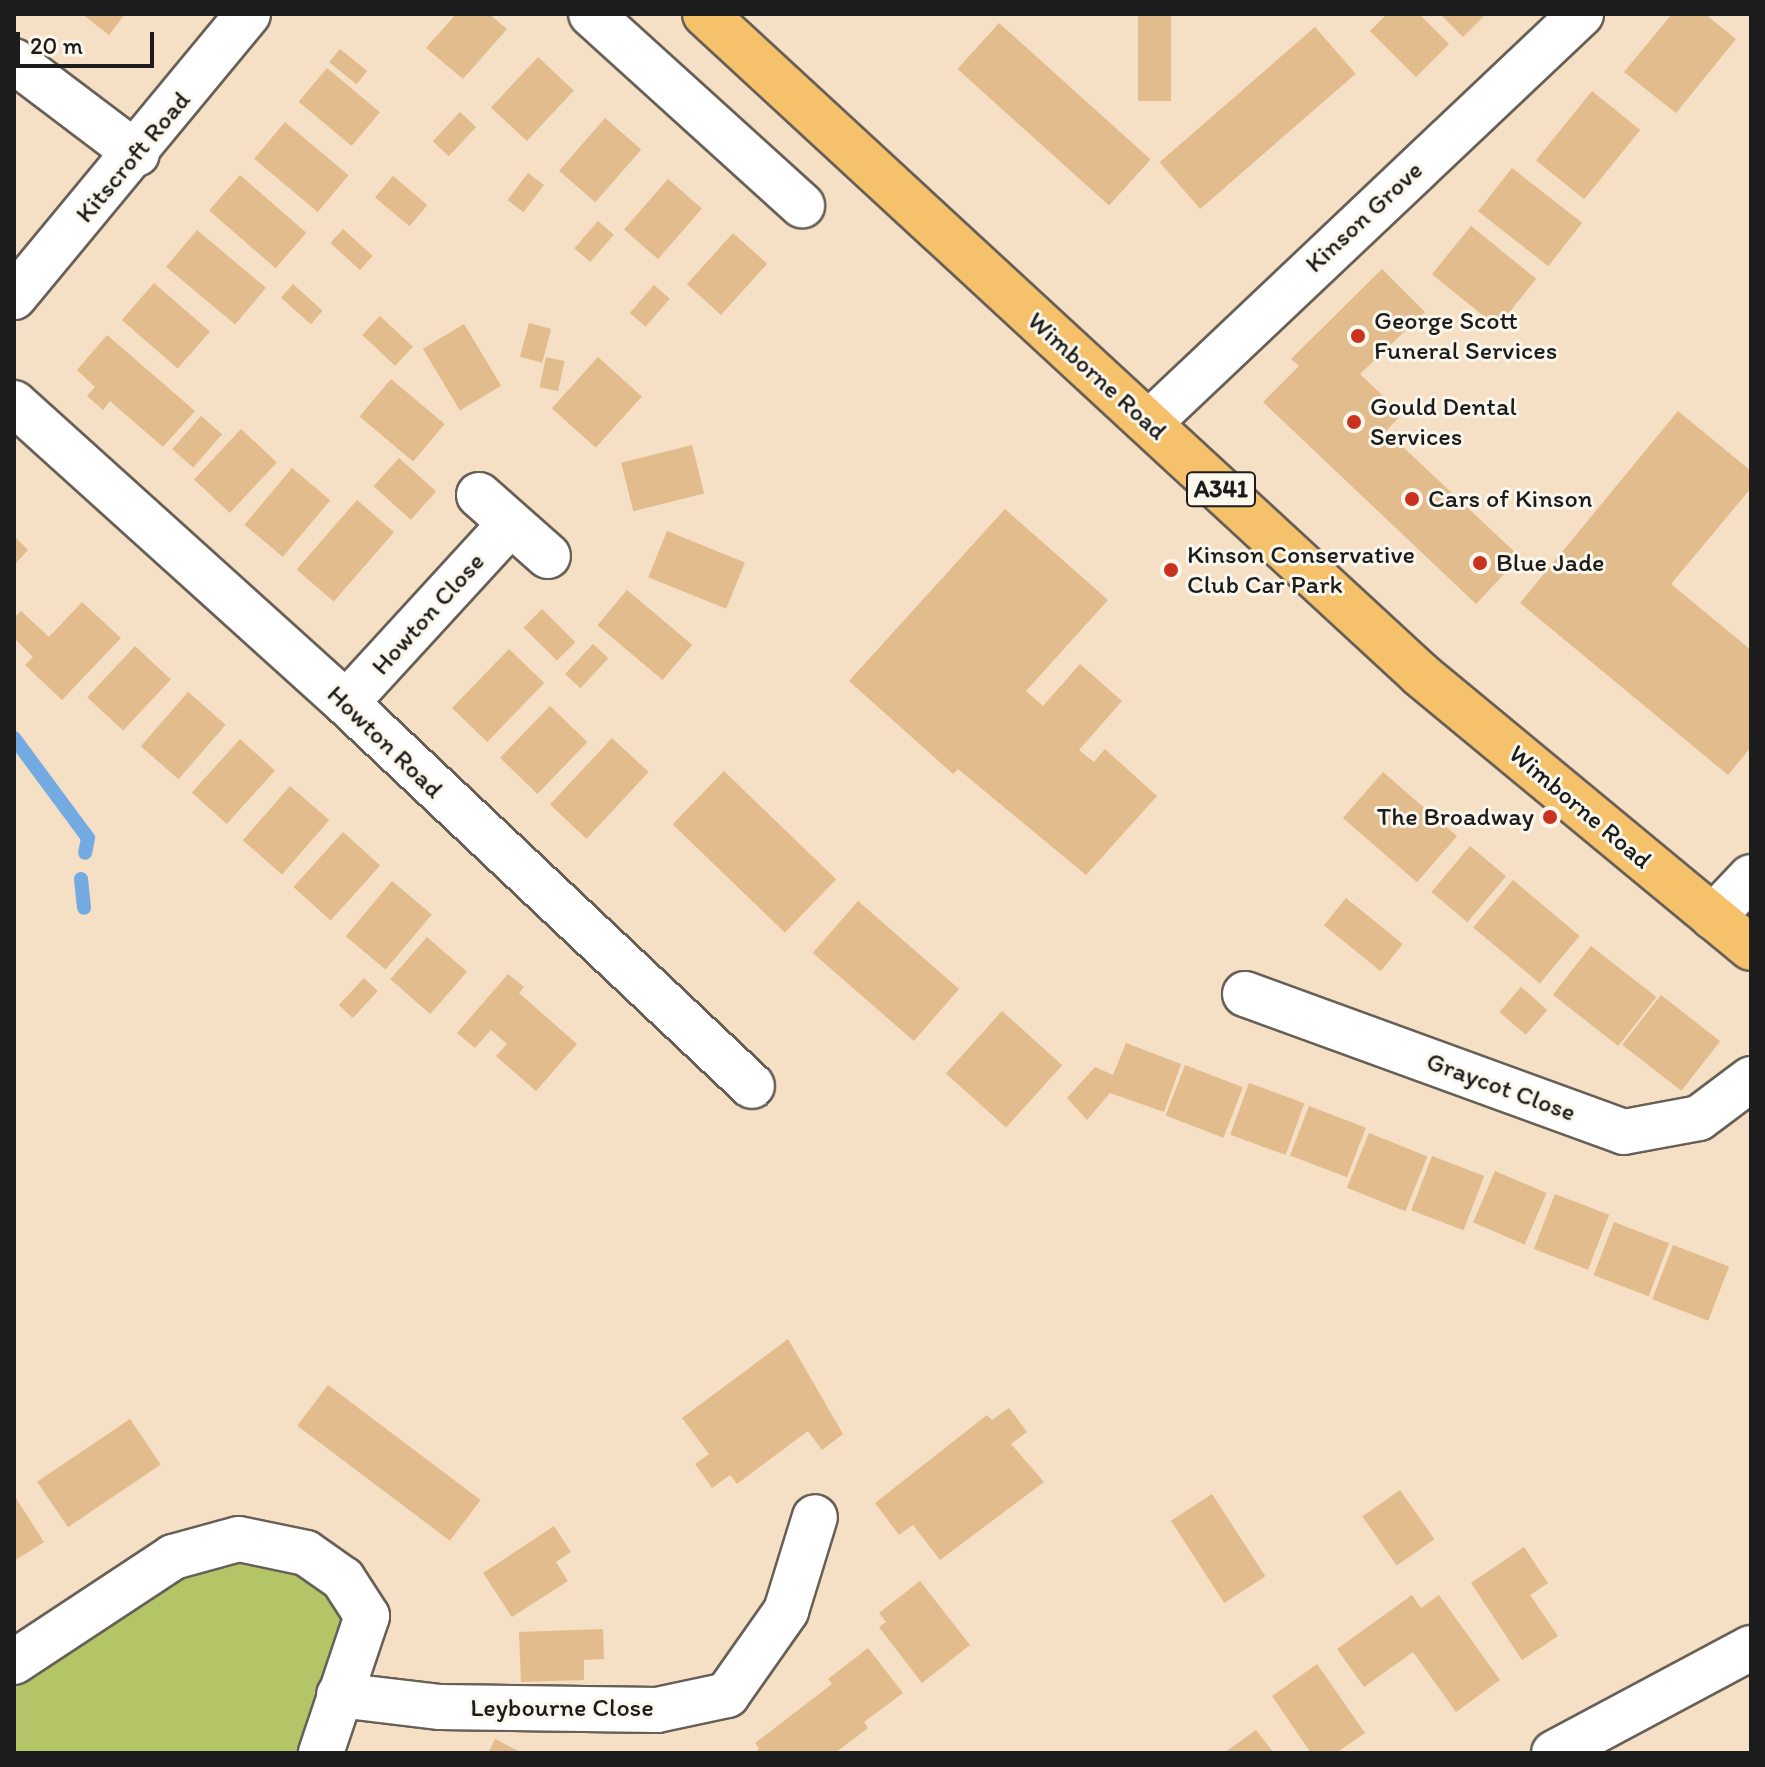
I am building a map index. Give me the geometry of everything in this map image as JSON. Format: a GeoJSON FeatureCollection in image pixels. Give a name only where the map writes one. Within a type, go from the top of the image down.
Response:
{"type":"FeatureCollection","features":[{"type":"Feature","properties":{"kind":"main road","name":"Wimborne Road"},"geometry":{"type":"LineString","coordinates":[[705,14],[1421,675],[1751,948]]}},
{"type":"Feature","properties":{"kind":"street","name":"Kitscroft Road"},"geometry":{"type":"LineString","coordinates":[[14,297],[137,154],[248,14]]}},
{"type":"Feature","properties":{"kind":"street"},"geometry":{"type":"LineString","coordinates":[[591,14],[802,205]]}},
{"type":"Feature","properties":{"kind":"street","name":"Kinson Grove"},"geometry":{"type":"LineString","coordinates":[[1149,423],[1581,14]]}},
{"type":"Feature","properties":{"kind":"street"},"geometry":{"type":"LineString","coordinates":[[14,61],[137,154]]}},
{"type":"Feature","properties":{"kind":"street","name":"Howton Road"},"geometry":{"type":"LineString","coordinates":[[14,403],[346,703],[752,1086]]}},
{"type":"Feature","properties":{"kind":"street","name":"Howton Close"},"geometry":{"type":"LineString","coordinates":[[346,703],[494,509],[548,556]]}},
{"type":"Feature","properties":{"kind":"street"},"geometry":{"type":"LineString","coordinates":[[1713,917],[1751,877]]}},
{"type":"Feature","properties":{"kind":"street","name":"Graycot Close"},"geometry":{"type":"LineString","coordinates":[[1245,994],[1624,1132],[1699,1118],[1751,1079]]}},
{"type":"Feature","properties":{"kind":"street","name":"Leybourne Close"},"geometry":{"type":"LineString","coordinates":[[339,1695],[440,1707],[657,1710],[727,1695],[786,1611],[815,1517]]}},
{"type":"Feature","properties":{"kind":"street"},"geometry":{"type":"LineString","coordinates":[[14,1662],[173,1557],[239,1539],[306,1553],[343,1579],[367,1616],[321,1753]]}},
{"type":"Feature","properties":{"kind":"street"},"geometry":{"type":"LineString","coordinates":[[1554,1753],[1751,1648]]}},
{"type":"Feature","properties":{"kind":"green space"},"geometry":{"type":"Polygon","coordinates":[[[226,1554],[297,1570],[336,1592],[349,1623],[300,1753],[14,1753],[14,1683],[193,1568],[226,1554]]]}},
{"type":"Feature","properties":{"kind":"building"},"geometry":{"type":"Polygon","coordinates":[[[82,14],[125,14],[109,35],[82,14]]]}},
{"type":"Feature","properties":{"kind":"building"},"geometry":{"type":"Polygon","coordinates":[[[456,14],[489,14],[507,29],[463,79],[426,48],[456,14]]]}},
{"type":"Feature","properties":{"kind":"building"},"geometry":{"type":"Polygon","coordinates":[[[1138,14],[1171,14],[1171,101],[1138,101],[1138,14]]]}},
{"type":"Feature","properties":{"kind":"building"},"geometry":{"type":"Polygon","coordinates":[[[1387,14],[1419,14],[1449,44],[1416,77],[1370,31],[1387,14]]]}},
{"type":"Feature","properties":{"kind":"building"},"geometry":{"type":"Polygon","coordinates":[[[1440,14],[1486,14],[1463,37],[1440,14]]]}},
{"type":"Feature","properties":{"kind":"building"},"geometry":{"type":"Polygon","coordinates":[[[1672,14],[1705,14],[1736,39],[1676,113],[1624,72],[1672,14]]]}},
{"type":"Feature","properties":{"kind":"building"},"geometry":{"type":"Polygon","coordinates":[[[999,23],[1151,160],[1109,206],[958,69],[999,23]]]}},
{"type":"Feature","properties":{"kind":"building"},"geometry":{"type":"Polygon","coordinates":[[[1315,27],[1356,74],[1200,209],[1160,162],[1315,27]]]}},
{"type":"Feature","properties":{"kind":"building"},"geometry":{"type":"Polygon","coordinates":[[[340,49],[367,71],[357,84],[329,62],[340,49]]]}},
{"type":"Feature","properties":{"kind":"building"},"geometry":{"type":"Polygon","coordinates":[[[538,57],[574,90],[527,141],[491,107],[538,57]]]}},
{"type":"Feature","properties":{"kind":"building"},"geometry":{"type":"Polygon","coordinates":[[[327,68],[380,112],[352,146],[299,102],[327,68]]]}},
{"type":"Feature","properties":{"kind":"building"},"geometry":{"type":"Polygon","coordinates":[[[1592,91],[1640,130],[1584,199],[1536,160],[1592,91]]]}},
{"type":"Feature","properties":{"kind":"building"},"geometry":{"type":"Polygon","coordinates":[[[460,112],[476,127],[449,156],[433,141],[460,112]]]}},
{"type":"Feature","properties":{"kind":"building"},"geometry":{"type":"Polygon","coordinates":[[[605,118],[641,149],[595,202],[559,171],[605,118]]]}},
{"type":"Feature","properties":{"kind":"building"},"geometry":{"type":"Polygon","coordinates":[[[285,122],[349,175],[318,212],[254,159],[285,122]]]}},
{"type":"Feature","properties":{"kind":"building"},"geometry":{"type":"Polygon","coordinates":[[[1512,168],[1582,223],[1548,266],[1478,211],[1512,168]]]}},
{"type":"Feature","properties":{"kind":"building"},"geometry":{"type":"Polygon","coordinates":[[[528,173],[544,185],[524,212],[508,200],[528,173]]]}},
{"type":"Feature","properties":{"kind":"building"},"geometry":{"type":"Polygon","coordinates":[[[240,175],[306,233],[276,268],[209,210],[240,175]]]}},
{"type":"Feature","properties":{"kind":"building"},"geometry":{"type":"Polygon","coordinates":[[[393,176],[427,205],[409,226],[375,197],[393,176]]]}},
{"type":"Feature","properties":{"kind":"building"},"geometry":{"type":"Polygon","coordinates":[[[668,179],[702,209],[658,259],[624,230],[668,179]]]}},
{"type":"Feature","properties":{"kind":"building"},"geometry":{"type":"Polygon","coordinates":[[[598,221],[614,235],[590,262],[574,248],[598,221]]]}},
{"type":"Feature","properties":{"kind":"building"},"geometry":{"type":"Polygon","coordinates":[[[1471,226],[1536,279],[1497,327],[1432,274],[1471,226]]]}},
{"type":"Feature","properties":{"kind":"building"},"geometry":{"type":"Polygon","coordinates":[[[343,229],[373,256],[360,270],[330,243],[343,229]]]}},
{"type":"Feature","properties":{"kind":"building"},"geometry":{"type":"Polygon","coordinates":[[[197,230],[266,288],[235,325],[166,267],[197,230]]]}},
{"type":"Feature","properties":{"kind":"building"},"geometry":{"type":"Polygon","coordinates":[[[733,233],[767,264],[721,315],[687,284],[733,233]]]}},
{"type":"Feature","properties":{"kind":"building"},"geometry":{"type":"Polygon","coordinates":[[[1382,269],[1425,312],[1360,374],[1402,414],[1386,431],[1520,557],[1476,604],[1263,402],[1299,366],[1291,359],[1382,269]]]}},
{"type":"Feature","properties":{"kind":"building"},"geometry":{"type":"Polygon","coordinates":[[[154,283],[210,332],[178,369],[122,320],[154,283]]]}},
{"type":"Feature","properties":{"kind":"building"},"geometry":{"type":"Polygon","coordinates":[[[293,284],[323,311],[311,324],[281,297],[293,284]]]}},
{"type":"Feature","properties":{"kind":"building"},"geometry":{"type":"Polygon","coordinates":[[[654,285],[670,299],[646,327],[630,313],[654,285]]]}},
{"type":"Feature","properties":{"kind":"building"},"geometry":{"type":"Polygon","coordinates":[[[380,316],[413,347],[395,366],[362,335],[380,316]]]}},
{"type":"Feature","properties":{"kind":"building"},"geometry":{"type":"Polygon","coordinates":[[[529,323],[551,329],[542,363],[520,357],[529,323]]]}},
{"type":"Feature","properties":{"kind":"building"},"geometry":{"type":"Polygon","coordinates":[[[464,324],[501,386],[460,410],[423,349],[464,324]]]}},
{"type":"Feature","properties":{"kind":"building"},"geometry":{"type":"Polygon","coordinates":[[[107,335],[195,411],[163,447],[110,401],[103,410],[87,396],[95,387],[77,370],[107,335]]]}},
{"type":"Feature","properties":{"kind":"building"},"geometry":{"type":"Polygon","coordinates":[[[546,357],[565,361],[558,391],[540,387],[546,357]]]}},
{"type":"Feature","properties":{"kind":"building"},"geometry":{"type":"Polygon","coordinates":[[[598,357],[642,396],[596,448],[552,408],[598,357]]]}},
{"type":"Feature","properties":{"kind":"building"},"geometry":{"type":"Polygon","coordinates":[[[391,379],[445,424],[413,462],[360,417],[391,379]]]}},
{"type":"Feature","properties":{"kind":"building"},"geometry":{"type":"Polygon","coordinates":[[[1678,411],[1751,471],[1751,488],[1671,584],[1751,650],[1751,747],[1728,775],[1520,603],[1678,411]]]}},
{"type":"Feature","properties":{"kind":"building"},"geometry":{"type":"Polygon","coordinates":[[[201,416],[222,434],[193,468],[172,449],[201,416]]]}},
{"type":"Feature","properties":{"kind":"building"},"geometry":{"type":"Polygon","coordinates":[[[241,429],[277,462],[230,513],[194,479],[241,429]]]}},
{"type":"Feature","properties":{"kind":"building"},"geometry":{"type":"Polygon","coordinates":[[[692,445],[704,494],[633,511],[621,463],[692,445]]]}},
{"type":"Feature","properties":{"kind":"building"},"geometry":{"type":"Polygon","coordinates":[[[399,458],[436,491],[411,520],[374,486],[399,458]]]}},
{"type":"Feature","properties":{"kind":"building"},"geometry":{"type":"Polygon","coordinates":[[[292,468],[330,500],[283,557],[244,525],[292,468]]]}},
{"type":"Feature","properties":{"kind":"building"},"geometry":{"type":"Polygon","coordinates":[[[357,500],[394,532],[334,602],[297,569],[357,500]]]}},
{"type":"Feature","properties":{"kind":"building"},"geometry":{"type":"Polygon","coordinates":[[[1005,509],[1108,600],[1026,691],[1043,706],[1080,664],[1122,701],[1079,750],[1094,762],[1105,749],[1157,796],[1086,875],[958,769],[953,774],[849,681],[1005,509]]]}},
{"type":"Feature","properties":{"kind":"building"},"geometry":{"type":"Polygon","coordinates":[[[667,531],[745,562],[726,609],[648,577],[667,531]]]}},
{"type":"Feature","properties":{"kind":"building"},"geometry":{"type":"Polygon","coordinates":[[[14,536],[28,550],[14,565],[14,536]]]}},
{"type":"Feature","properties":{"kind":"building"},"geometry":{"type":"Polygon","coordinates":[[[627,590],[692,645],[663,680],[597,625],[627,590]]]}},
{"type":"Feature","properties":{"kind":"building"},"geometry":{"type":"Polygon","coordinates":[[[82,602],[121,638],[62,700],[25,665],[33,657],[14,638],[14,618],[21,611],[49,637],[82,602]]]}},
{"type":"Feature","properties":{"kind":"building"},"geometry":{"type":"Polygon","coordinates":[[[542,609],[575,642],[557,661],[524,627],[542,609]]]}},
{"type":"Feature","properties":{"kind":"building"},"geometry":{"type":"Polygon","coordinates":[[[593,644],[608,658],[580,688],[565,674],[593,644]]]}},
{"type":"Feature","properties":{"kind":"building"},"geometry":{"type":"Polygon","coordinates":[[[135,646],[171,679],[123,731],[87,697],[135,646]]]}},
{"type":"Feature","properties":{"kind":"building"},"geometry":{"type":"Polygon","coordinates":[[[509,649],[544,683],[487,742],[452,708],[509,649]]]}},
{"type":"Feature","properties":{"kind":"building"},"geometry":{"type":"Polygon","coordinates":[[[188,692],[226,725],[178,779],[141,746],[188,692]]]}},
{"type":"Feature","properties":{"kind":"building"},"geometry":{"type":"Polygon","coordinates":[[[550,706],[587,742],[537,794],[500,758],[550,706]]]}},
{"type":"Feature","properties":{"kind":"building"},"geometry":{"type":"Polygon","coordinates":[[[612,738],[649,772],[587,839],[550,805],[612,738]]]}},
{"type":"Feature","properties":{"kind":"building"},"geometry":{"type":"Polygon","coordinates":[[[240,739],[275,770],[227,824],[192,793],[240,739]]]}},
{"type":"Feature","properties":{"kind":"building"},"geometry":{"type":"Polygon","coordinates":[[[724,771],[836,879],[785,933],[673,824],[724,771]]]}},
{"type":"Feature","properties":{"kind":"building"},"geometry":{"type":"Polygon","coordinates":[[[1383,772],[1457,836],[1417,882],[1343,818],[1383,772]]]}},
{"type":"Feature","properties":{"kind":"building"},"geometry":{"type":"Polygon","coordinates":[[[290,786],[329,820],[282,874],[243,840],[290,786]]]}},
{"type":"Feature","properties":{"kind":"building"},"geometry":{"type":"Polygon","coordinates":[[[343,832],[380,865],[331,920],[293,887],[343,832]]]}},
{"type":"Feature","properties":{"kind":"building"},"geometry":{"type":"Polygon","coordinates":[[[1470,846],[1506,876],[1467,922],[1431,892],[1470,846]]]}},
{"type":"Feature","properties":{"kind":"building"},"geometry":{"type":"Polygon","coordinates":[[[1513,880],[1580,936],[1540,983],[1473,927],[1513,880]]]}},
{"type":"Feature","properties":{"kind":"building"},"geometry":{"type":"Polygon","coordinates":[[[392,881],[432,914],[386,970],[346,936],[392,881]]]}},
{"type":"Feature","properties":{"kind":"building"},"geometry":{"type":"Polygon","coordinates":[[[1346,898],[1403,944],[1381,971],[1324,925],[1346,898]]]}},
{"type":"Feature","properties":{"kind":"building"},"geometry":{"type":"Polygon","coordinates":[[[858,901],[959,989],[914,1041],[813,953],[858,901]]]}},
{"type":"Feature","properties":{"kind":"building"},"geometry":{"type":"Polygon","coordinates":[[[427,937],[467,972],[430,1014],[390,979],[427,937]]]}},
{"type":"Feature","properties":{"kind":"building"},"geometry":{"type":"Polygon","coordinates":[[[1591,946],[1656,997],[1618,1046],[1553,995],[1591,946]]]}},
{"type":"Feature","properties":{"kind":"building"},"geometry":{"type":"Polygon","coordinates":[[[508,974],[524,987],[519,993],[577,1044],[536,1091],[496,1056],[507,1044],[491,1030],[475,1048],[457,1033],[508,974]]]}},
{"type":"Feature","properties":{"kind":"building"},"geometry":{"type":"Polygon","coordinates":[[[364,978],[378,991],[353,1018],[339,1005],[364,978]]]}},
{"type":"Feature","properties":{"kind":"building"},"geometry":{"type":"Polygon","coordinates":[[[1521,987],[1547,1010],[1526,1035],[1499,1012],[1521,987]]]}},
{"type":"Feature","properties":{"kind":"building"},"geometry":{"type":"Polygon","coordinates":[[[1661,995],[1720,1041],[1681,1091],[1622,1045],[1661,995]]]}},
{"type":"Feature","properties":{"kind":"building"},"geometry":{"type":"Polygon","coordinates":[[[1002,1011],[1062,1065],[1006,1128],[946,1073],[1002,1011]]]}},
{"type":"Feature","properties":{"kind":"building"},"geometry":{"type":"Polygon","coordinates":[[[1126,1043],[1181,1064],[1164,1112],[1110,1093],[1087,1120],[1067,1098],[1095,1067],[1113,1075],[1126,1043]]]}},
{"type":"Feature","properties":{"kind":"building"},"geometry":{"type":"Polygon","coordinates":[[[1185,1065],[1243,1087],[1224,1138],[1166,1115],[1185,1065]]]}},
{"type":"Feature","properties":{"kind":"building"},"geometry":{"type":"Polygon","coordinates":[[[1249,1083],[1304,1103],[1286,1155],[1230,1135],[1249,1083]]]}},
{"type":"Feature","properties":{"kind":"building"},"geometry":{"type":"Polygon","coordinates":[[[1309,1106],[1366,1128],[1347,1177],[1290,1155],[1309,1106]]]}},
{"type":"Feature","properties":{"kind":"building"},"geometry":{"type":"Polygon","coordinates":[[[1369,1133],[1427,1157],[1405,1211],[1347,1188],[1369,1133]]]}},
{"type":"Feature","properties":{"kind":"building"},"geometry":{"type":"Polygon","coordinates":[[[1432,1156],[1484,1176],[1463,1230],[1411,1210],[1432,1156]]]}},
{"type":"Feature","properties":{"kind":"building"},"geometry":{"type":"Polygon","coordinates":[[[1495,1171],[1547,1193],[1525,1244],[1473,1223],[1495,1171]]]}},
{"type":"Feature","properties":{"kind":"building"},"geometry":{"type":"Polygon","coordinates":[[[1555,1194],[1609,1215],[1588,1270],[1534,1249],[1555,1194]]]}},
{"type":"Feature","properties":{"kind":"building"},"geometry":{"type":"Polygon","coordinates":[[[1614,1222],[1669,1243],[1649,1296],[1594,1275],[1614,1222]]]}},
{"type":"Feature","properties":{"kind":"building"},"geometry":{"type":"Polygon","coordinates":[[[1673,1245],[1729,1267],[1708,1321],[1652,1299],[1673,1245]]]}},
{"type":"Feature","properties":{"kind":"building"},"geometry":{"type":"Polygon","coordinates":[[[788,1339],[843,1434],[822,1450],[808,1431],[737,1484],[730,1475],[712,1488],[695,1464],[709,1454],[682,1418],[788,1339]]]}},
{"type":"Feature","properties":{"kind":"building"},"geometry":{"type":"Polygon","coordinates":[[[328,1385],[481,1500],[450,1541],[297,1426],[328,1385]]]}},
{"type":"Feature","properties":{"kind":"building"},"geometry":{"type":"Polygon","coordinates":[[[1009,1408],[1027,1432],[1011,1444],[1044,1482],[940,1560],[913,1525],[899,1535],[875,1503],[987,1415],[992,1420],[1009,1408]]]}},
{"type":"Feature","properties":{"kind":"building"},"geometry":{"type":"Polygon","coordinates":[[[130,1419],[161,1465],[68,1527],[37,1482],[130,1419]]]}},
{"type":"Feature","properties":{"kind":"building"},"geometry":{"type":"Polygon","coordinates":[[[1400,1490],[1434,1539],[1397,1566],[1362,1516],[1400,1490]]]}},
{"type":"Feature","properties":{"kind":"building"},"geometry":{"type":"Polygon","coordinates":[[[1212,1494],[1265,1576],[1224,1603],[1171,1521],[1212,1494]]]}},
{"type":"Feature","properties":{"kind":"building"},"geometry":{"type":"Polygon","coordinates":[[[14,1495],[44,1542],[14,1561],[14,1495]]]}},
{"type":"Feature","properties":{"kind":"building"},"geometry":{"type":"Polygon","coordinates":[[[554,1526],[571,1552],[556,1562],[568,1581],[512,1617],[483,1573],[554,1526]]]}},
{"type":"Feature","properties":{"kind":"building"},"geometry":{"type":"Polygon","coordinates":[[[1524,1547],[1548,1583],[1530,1595],[1558,1636],[1522,1660],[1471,1583],[1524,1547]]]}},
{"type":"Feature","properties":{"kind":"building"},"geometry":{"type":"Polygon","coordinates":[[[920,1581],[970,1645],[922,1683],[879,1627],[886,1622],[879,1613],[920,1581]]]}},
{"type":"Feature","properties":{"kind":"building"},"geometry":{"type":"Polygon","coordinates":[[[1412,1595],[1421,1608],[1439,1595],[1500,1680],[1456,1712],[1413,1652],[1364,1687],[1337,1649],[1412,1595]]]}},
{"type":"Feature","properties":{"kind":"building"},"geometry":{"type":"Polygon","coordinates":[[[603,1629],[604,1659],[584,1660],[584,1680],[521,1682],[519,1632],[603,1629]]]}},
{"type":"Feature","properties":{"kind":"building"},"geometry":{"type":"Polygon","coordinates":[[[868,1648],[903,1693],[864,1722],[868,1728],[835,1753],[754,1753],[759,1749],[755,1743],[832,1684],[828,1679],[868,1648]]]}},
{"type":"Feature","properties":{"kind":"building"},"geometry":{"type":"Polygon","coordinates":[[[1317,1664],[1365,1733],[1336,1753],[1311,1753],[1272,1696],[1317,1664]]]}},
{"type":"Feature","properties":{"kind":"building"},"geometry":{"type":"Polygon","coordinates":[[[1256,1730],[1274,1753],[1224,1753],[1256,1730]]]}},
{"type":"Feature","properties":{"kind":"building"},"geometry":{"type":"Polygon","coordinates":[[[495,1739],[522,1753],[488,1753],[495,1739]]]}},
{"type":"Feature","properties":{"kind":"waterway"},"geometry":{"type":"LineString","coordinates":[[14,738],[88,838],[85,853]]}},
{"type":"Feature","properties":{"kind":"waterway"},"geometry":{"type":"LineString","coordinates":[[81,879],[84,908]]}},
{"type":"Feature","properties":{"kind":"place","name":"George Scott Funeral Services"},"geometry":{"type":"Point","coordinates":[1358,336]}},
{"type":"Feature","properties":{"kind":"place","name":"Gould Dental Services"},"geometry":{"type":"Point","coordinates":[1354,422]}},
{"type":"Feature","properties":{"kind":"place","name":"Cars of Kinson"},"geometry":{"type":"Point","coordinates":[1412,499]}},
{"type":"Feature","properties":{"kind":"place","name":"Blue Jade"},"geometry":{"type":"Point","coordinates":[1480,563]}},
{"type":"Feature","properties":{"kind":"place","name":"Kinson Conservative Club Car Park"},"geometry":{"type":"Point","coordinates":[1171,570]}},
{"type":"Feature","properties":{"kind":"place","name":"The Broadway"},"geometry":{"type":"Point","coordinates":[1550,817]}}]}
